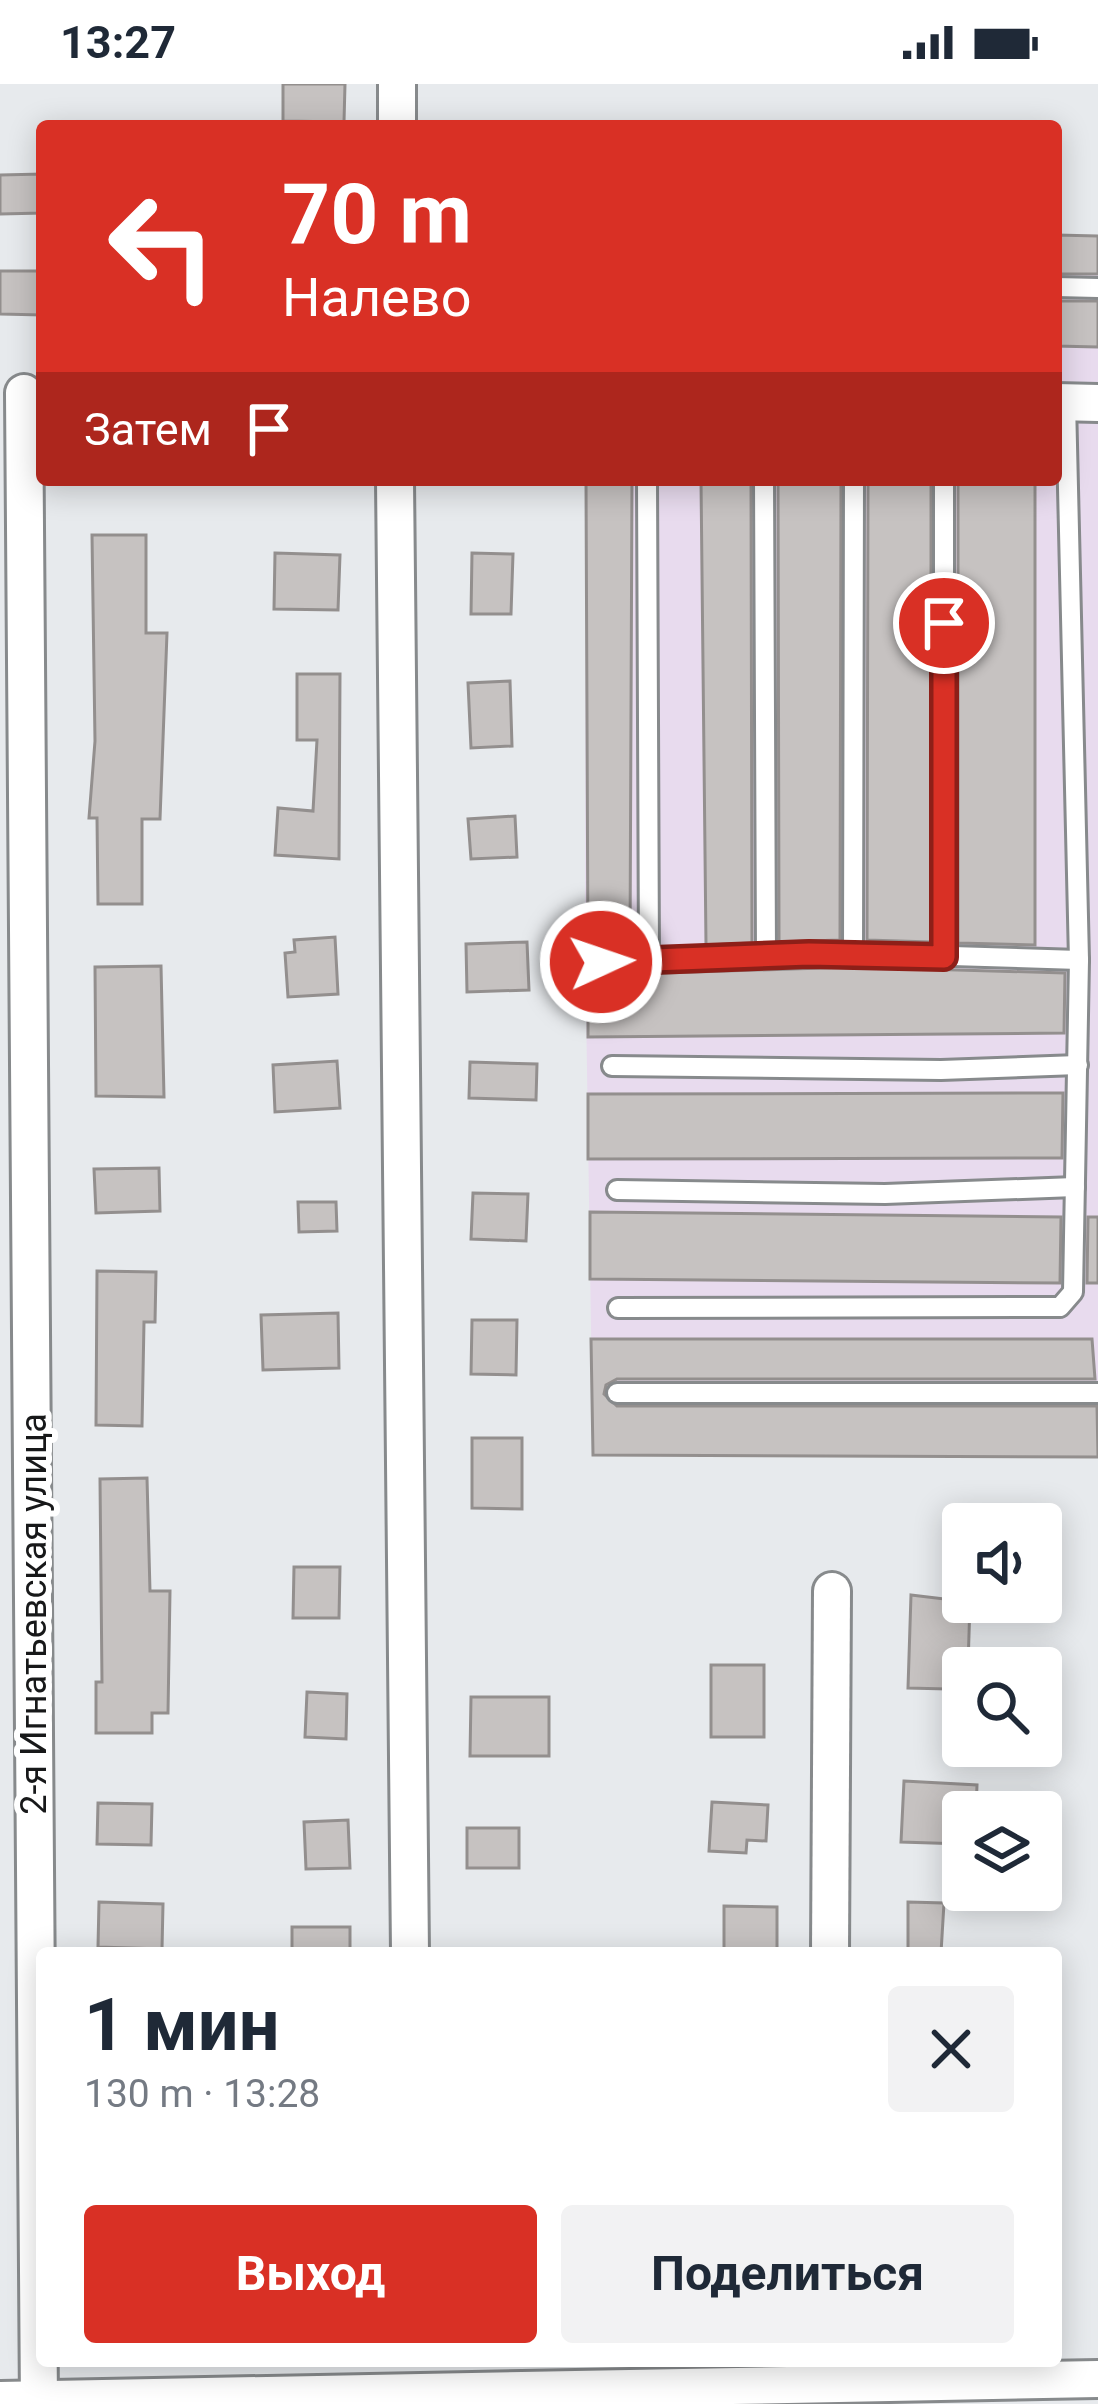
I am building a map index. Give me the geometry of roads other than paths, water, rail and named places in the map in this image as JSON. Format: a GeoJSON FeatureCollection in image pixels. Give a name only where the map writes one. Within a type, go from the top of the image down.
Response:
{"type":"FeatureCollection","features":[{"type":"Feature","properties":{"kind":"street"},"geometry":{"type":"LineString","coordinates":[[397,84],[397,120]]}},
{"type":"Feature","properties":{"kind":"street","name":"2-я Игнатьевская улица"},"geometry":{"type":"LineString","coordinates":[[22,392],[36,2046]]}},
{"type":"Feature","properties":{"kind":"street"},"geometry":{"type":"LineString","coordinates":[[395,486],[410,1947]]}},
{"type":"Feature","properties":{"kind":"street"},"geometry":{"type":"LineString","coordinates":[[830,1947],[832,1591]]}},
{"type":"Feature","properties":{"kind":"street","name":"2-я Игнатьевская улица"},"geometry":{"type":"LineString","coordinates":[[39,2367],[39,2401]]}},
{"type":"Feature","properties":{"kind":"street"},"geometry":{"type":"LineString","coordinates":[[0,2400],[415,2386],[1098,2379]]}},
{"type":"Feature","properties":{"kind":"lane"},"geometry":{"type":"LineString","coordinates":[[1062,287],[1098,288]]}},
{"type":"Feature","properties":{"kind":"lane"},"geometry":{"type":"LineString","coordinates":[[618,1308],[1060,1307],[1073,1292],[1079,960],[1073,403]]}},
{"type":"Feature","properties":{"kind":"lane"},"geometry":{"type":"LineString","coordinates":[[647,486],[649,959]]}},
{"type":"Feature","properties":{"kind":"lane"},"geometry":{"type":"LineString","coordinates":[[764,486],[766,955]]}},
{"type":"Feature","properties":{"kind":"lane"},"geometry":{"type":"LineString","coordinates":[[854,486],[854,953]]}},
{"type":"Feature","properties":{"kind":"lane"},"geometry":{"type":"LineString","coordinates":[[944,486],[944,957]]}},
{"type":"Feature","properties":{"kind":"lane"},"geometry":{"type":"LineString","coordinates":[[601,962],[854,953],[1079,960]]}},
{"type":"Feature","properties":{"kind":"lane"},"geometry":{"type":"LineString","coordinates":[[612,1066],[941,1070],[1078,1065]]}},
{"type":"Feature","properties":{"kind":"lane"},"geometry":{"type":"LineString","coordinates":[[617,1190],[885,1195],[1075,1187]]}},
{"type":"Feature","properties":{"kind":"lane"},"geometry":{"type":"LineString","coordinates":[[617,1393],[1098,1393]]}}]}
